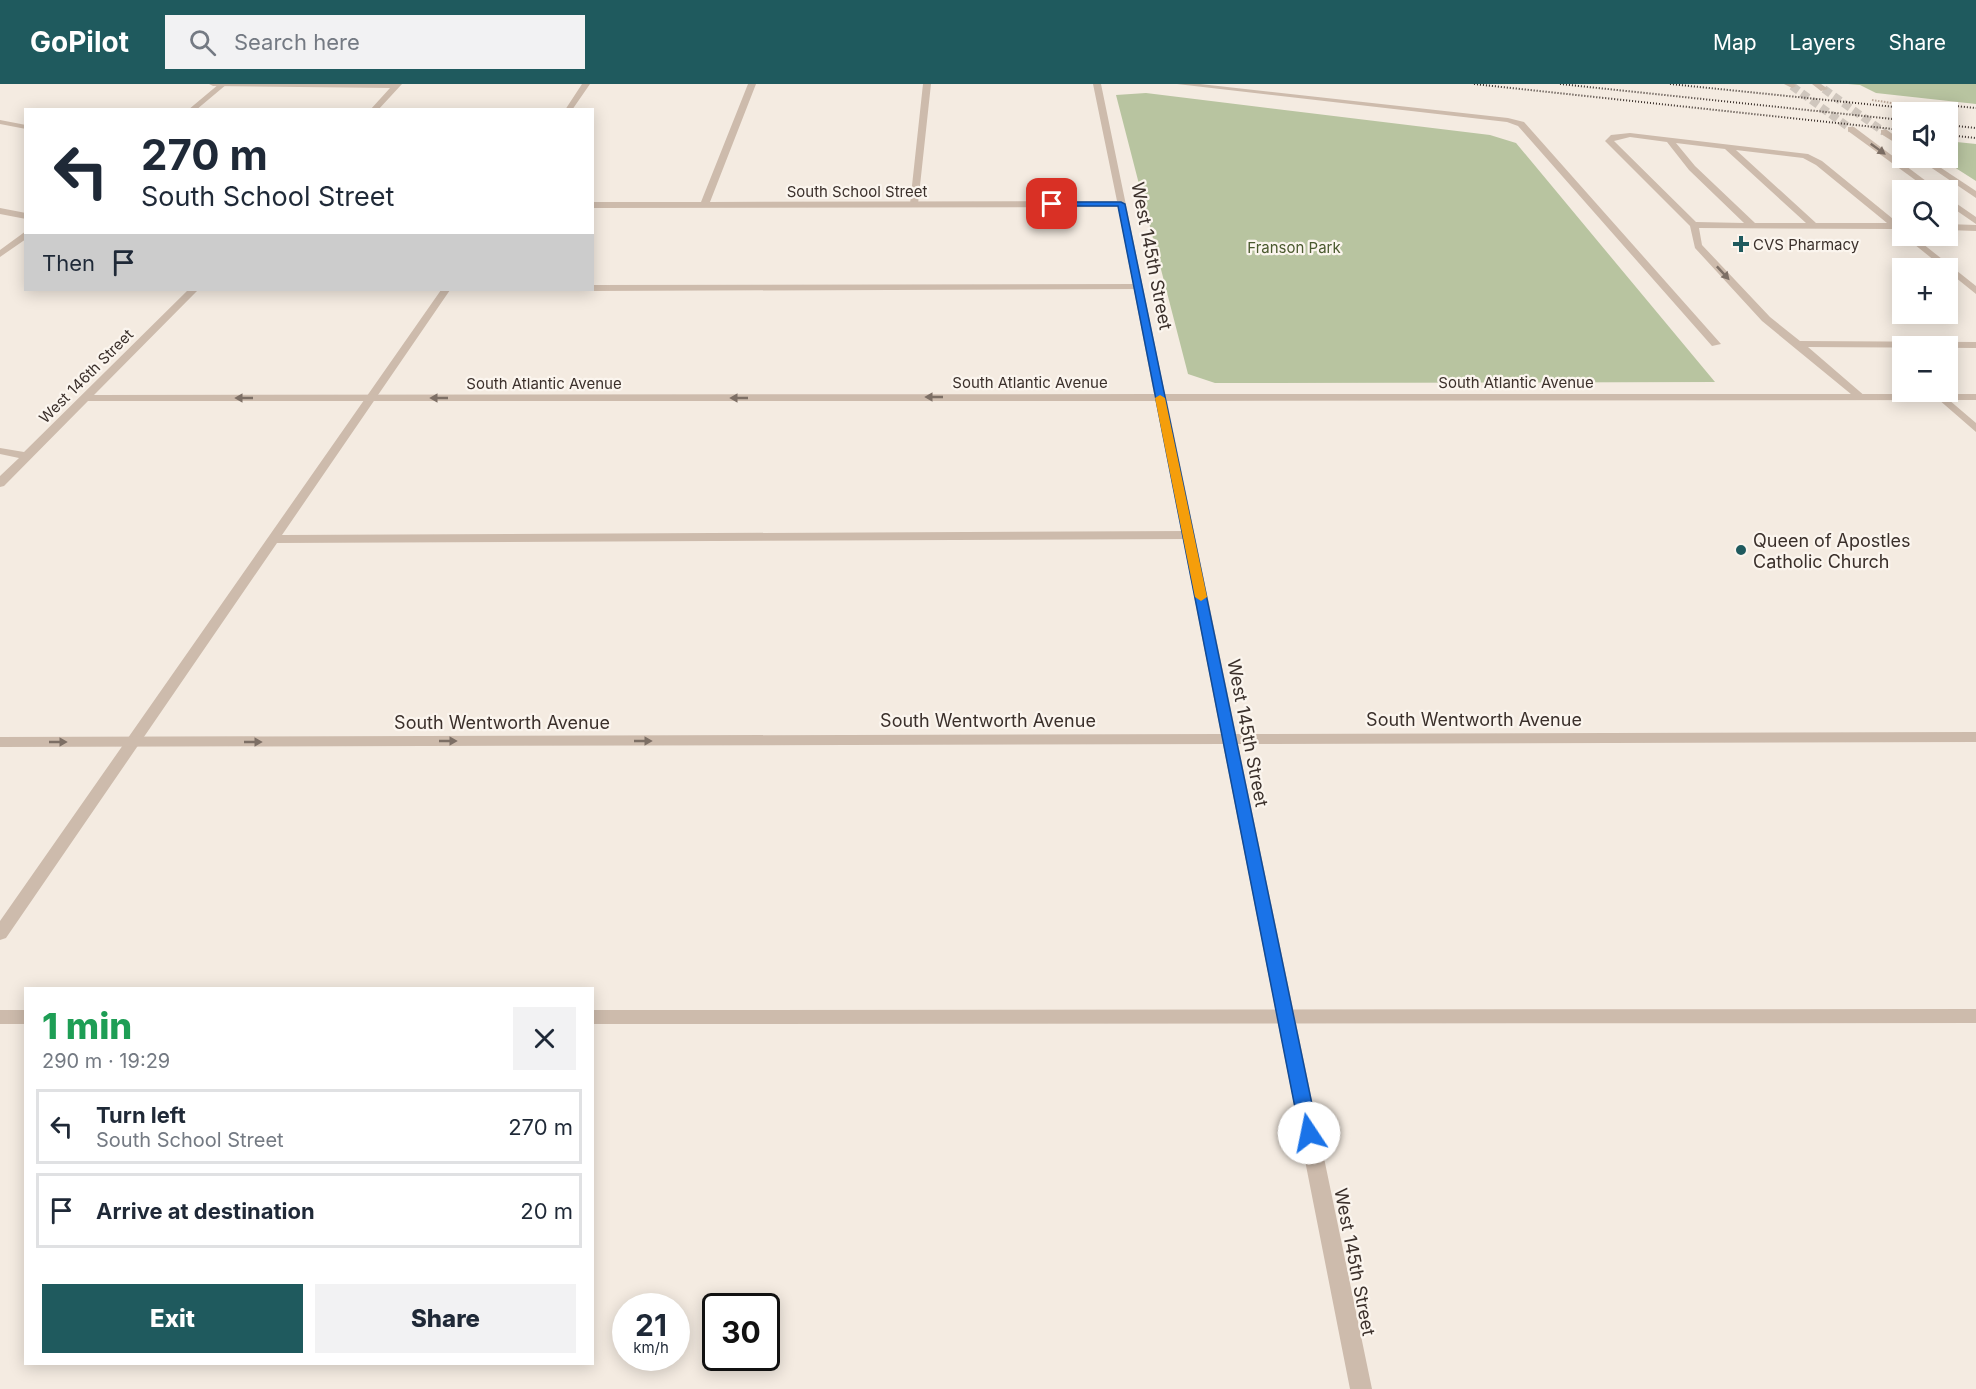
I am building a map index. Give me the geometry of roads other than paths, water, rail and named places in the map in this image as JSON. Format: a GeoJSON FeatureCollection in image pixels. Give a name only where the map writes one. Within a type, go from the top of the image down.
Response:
{"type":"FeatureCollection","features":[{"type":"Feature","properties":{"kind":"street"},"geometry":{"type":"LineString","coordinates":[[213,84],[398,85]]}},
{"type":"Feature","properties":{"kind":"street"},"geometry":{"type":"LineString","coordinates":[[193,108],[223,84]]}},
{"type":"Feature","properties":{"kind":"street"},"geometry":{"type":"LineString","coordinates":[[569,108],[586,84]]}},
{"type":"Feature","properties":{"kind":"street"},"geometry":{"type":"LineString","coordinates":[[705,204],[752,84]]}},
{"type":"Feature","properties":{"kind":"street"},"geometry":{"type":"LineString","coordinates":[[914,204],[927,84]]}},
{"type":"Feature","properties":{"kind":"street","name":"West 145th Street"},"geometry":{"type":"LineString","coordinates":[[1097,84],[1361,1389]]}},
{"type":"Feature","properties":{"kind":"street"},"geometry":{"type":"LineString","coordinates":[[1181,84],[1508,120],[1521,124],[1716,344]]}},
{"type":"Feature","properties":{"kind":"street"},"geometry":{"type":"LineString","coordinates":[[1816,84],[1824,89]]}},
{"type":"Feature","properties":{"kind":"street"},"geometry":{"type":"LineString","coordinates":[[375,108],[398,85]]}},
{"type":"Feature","properties":{"kind":"street"},"geometry":{"type":"LineString","coordinates":[[0,122],[24,127]]}},
{"type":"Feature","properties":{"kind":"street"},"geometry":{"type":"LineString","coordinates":[[1851,129],[1920,180]]}},
{"type":"Feature","properties":{"kind":"street"},"geometry":{"type":"LineString","coordinates":[[1884,132],[1892,138]]}},
{"type":"Feature","properties":{"kind":"street"},"geometry":{"type":"LineString","coordinates":[[1861,397],[1766,319],[1698,246],[1694,225],[1609,141],[1614,137],[1630,135],[1796,154],[1818,163],[1892,222]]}},
{"type":"Feature","properties":{"kind":"street"},"geometry":{"type":"LineString","coordinates":[[1670,140],[1692,168],[1752,225]]}},
{"type":"Feature","properties":{"kind":"street"},"geometry":{"type":"LineString","coordinates":[[1727,146],[1813,225]]}},
{"type":"Feature","properties":{"kind":"street"},"geometry":{"type":"LineString","coordinates":[[1936,168],[1976,195]]}},
{"type":"Feature","properties":{"kind":"street","name":"South School Street"},"geometry":{"type":"LineString","coordinates":[[594,204],[1121,204]]}},
{"type":"Feature","properties":{"kind":"street"},"geometry":{"type":"LineString","coordinates":[[1958,208],[1976,221]]}},
{"type":"Feature","properties":{"kind":"street"},"geometry":{"type":"LineString","coordinates":[[0,211],[24,216]]}},
{"type":"Feature","properties":{"kind":"street"},"geometry":{"type":"LineString","coordinates":[[1694,225],[1892,228]]}},
{"type":"Feature","properties":{"kind":"street"},"geometry":{"type":"LineString","coordinates":[[1958,227],[1976,228]]}},
{"type":"Feature","properties":{"kind":"street"},"geometry":{"type":"LineString","coordinates":[[0,254],[24,236]]}},
{"type":"Feature","properties":{"kind":"street"},"geometry":{"type":"LineString","coordinates":[[1920,246],[1976,291]]}},
{"type":"Feature","properties":{"kind":"street"},"geometry":{"type":"LineString","coordinates":[[594,288],[1138,287]]}},
{"type":"Feature","properties":{"kind":"street","name":"West 146th Street"},"geometry":{"type":"LineString","coordinates":[[0,483],[192,291]]}},
{"type":"Feature","properties":{"kind":"street"},"geometry":{"type":"LineString","coordinates":[[0,934],[444,291]]}},
{"type":"Feature","properties":{"kind":"street"},"geometry":{"type":"LineString","coordinates":[[1798,344],[1976,345]]}},
{"type":"Feature","properties":{"kind":"street","name":"South Atlantic Avenue"},"geometry":{"type":"LineString","coordinates":[[85,398],[1892,397]]}},
{"type":"Feature","properties":{"kind":"street","name":"South Atlantic Avenue"},"geometry":{"type":"LineString","coordinates":[[1958,397],[1976,397]]}},
{"type":"Feature","properties":{"kind":"street"},"geometry":{"type":"LineString","coordinates":[[1947,402],[1976,429]]}},
{"type":"Feature","properties":{"kind":"street"},"geometry":{"type":"LineString","coordinates":[[0,451],[27,456]]}},
{"type":"Feature","properties":{"kind":"street"},"geometry":{"type":"LineString","coordinates":[[273,538],[1188,535]]}},
{"type":"Feature","properties":{"kind":"street","name":"South Wentworth Avenue"},"geometry":{"type":"LineString","coordinates":[[0,742],[1976,737]]}},
{"type":"Feature","properties":{"kind":"street"},"geometry":{"type":"LineString","coordinates":[[594,1017],[1976,1016]]}},
{"type":"Feature","properties":{"kind":"street"},"geometry":{"type":"LineString","coordinates":[[0,1017],[24,1017]]}},
{"type":"Feature","properties":{"kind":"tunnel"},"geometry":{"type":"LineString","coordinates":[[1792,86],[1851,129]]}},
{"type":"Feature","properties":{"kind":"tunnel"},"geometry":{"type":"LineString","coordinates":[[1824,89],[1884,132]]}},
{"type":"Feature","properties":{"kind":"railway"},"geometry":{"type":"LineString","coordinates":[[1474,84],[1892,129]]}},
{"type":"Feature","properties":{"kind":"railway"},"geometry":{"type":"LineString","coordinates":[[1560,84],[1892,119]]}},
{"type":"Feature","properties":{"kind":"railway"},"geometry":{"type":"LineString","coordinates":[[1670,84],[1892,107]]}},
{"type":"Feature","properties":{"kind":"railway"},"geometry":{"type":"LineString","coordinates":[[1958,106],[1976,108]]}},
{"type":"Feature","properties":{"kind":"railway"},"geometry":{"type":"LineString","coordinates":[[1958,126],[1976,128]]}},
{"type":"Feature","properties":{"kind":"railway"},"geometry":{"type":"LineString","coordinates":[[1958,136],[1976,138]]}},
{"type":"Feature","properties":{"kind":"place","name":"CVS Pharmacy"},"geometry":{"type":"Point","coordinates":[1741,244]}},
{"type":"Feature","properties":{"kind":"place","name":"Queen of Apostles Catholic Church"},"geometry":{"type":"Point","coordinates":[1741,550]}},
{"type":"Feature","properties":{"kind":"park label","name":"Franson Park"},"geometry":{"type":"Point","coordinates":[1294,247]}}]}
